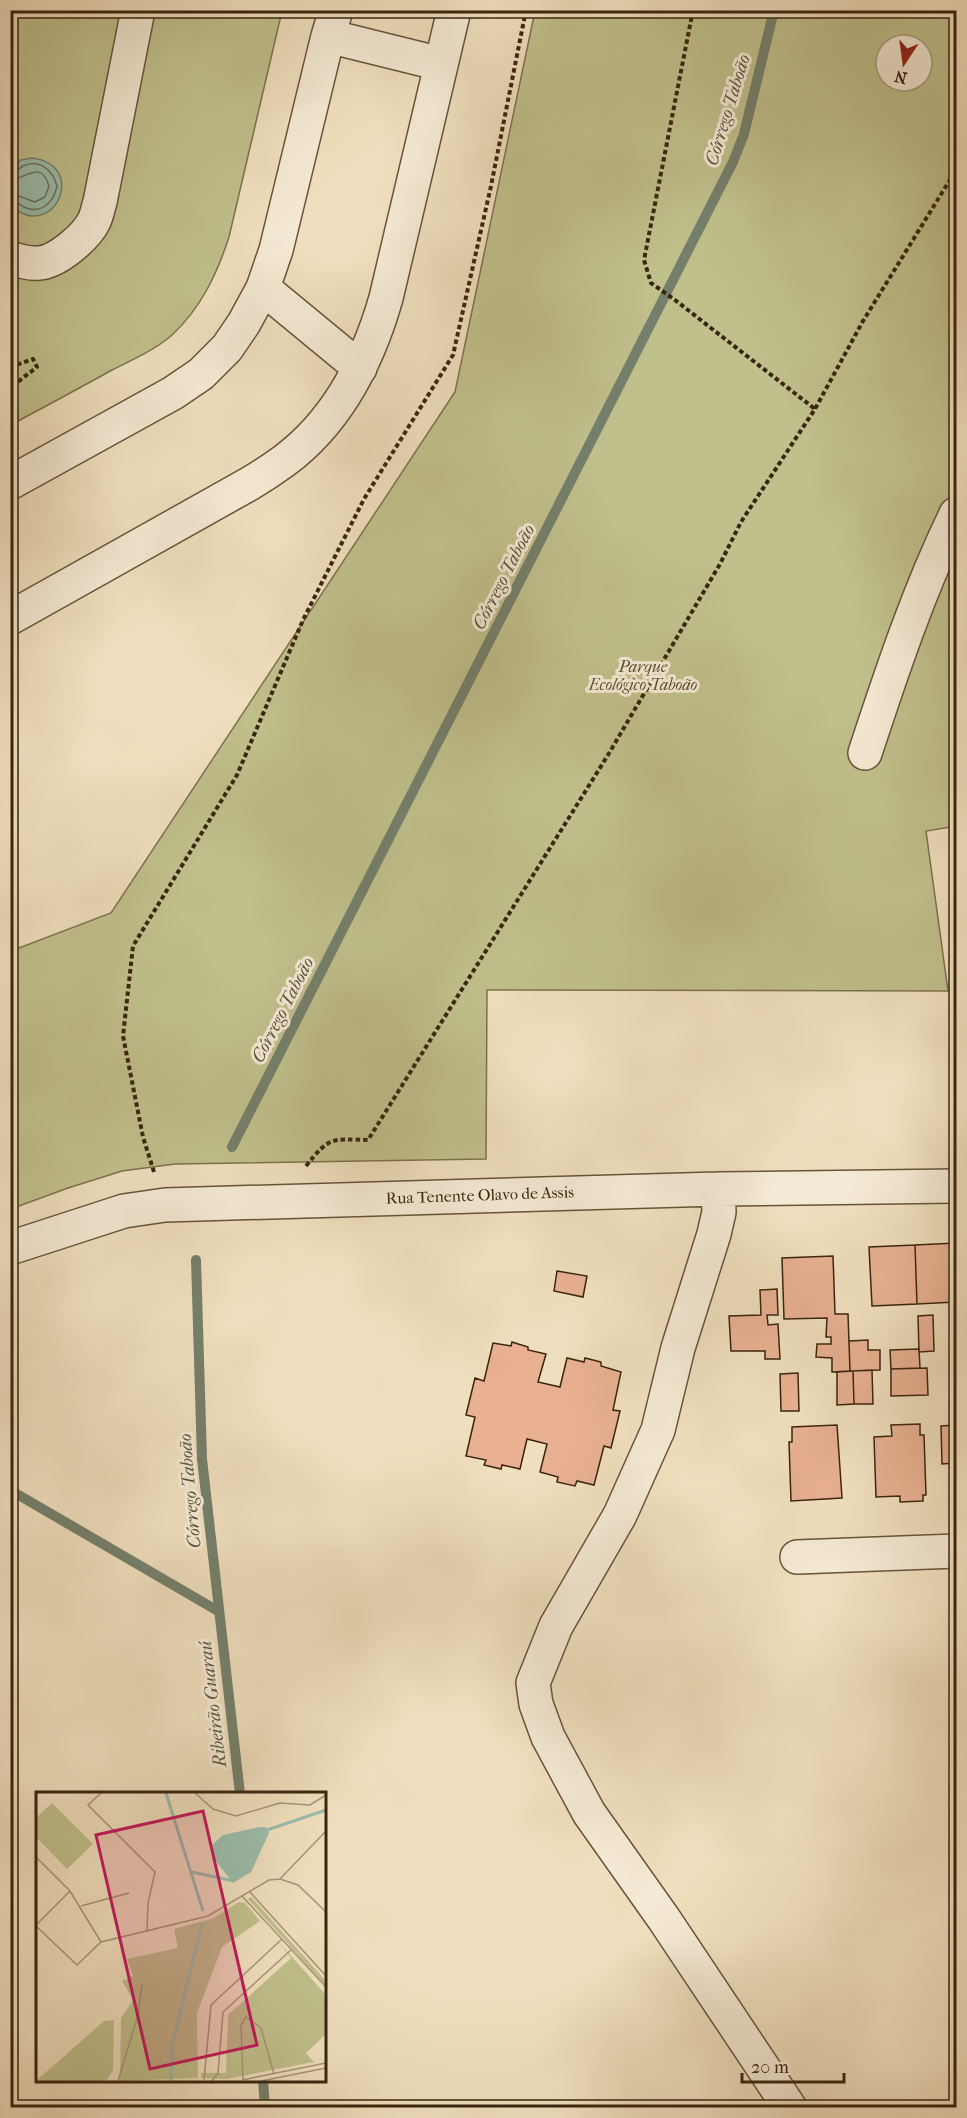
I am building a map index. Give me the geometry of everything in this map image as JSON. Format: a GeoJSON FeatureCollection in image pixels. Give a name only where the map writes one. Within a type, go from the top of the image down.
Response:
{"type":"FeatureCollection","features":[{"type":"Feature","properties":{"kind":"street"},"geometry":{"type":"LineString","coordinates":[[10,258],[20,262],[40,264],[65,252],[81,240],[93,222],[100,202],[138,10]]}},
{"type":"Feature","properties":{"kind":"street"},"geometry":{"type":"LineString","coordinates":[[10,618],[249,484],[285,460],[315,434],[342,400],[376,334],[454,10]]}},
{"type":"Feature","properties":{"kind":"street"},"geometry":{"type":"LineString","coordinates":[[10,483],[173,393],[201,374],[227,348],[263,288],[276,250],[332,23],[441,64]]}},
{"type":"Feature","properties":{"kind":"street"},"geometry":{"type":"LineString","coordinates":[[263,288],[360,368]]}},
{"type":"Feature","properties":{"kind":"street"},"geometry":{"type":"LineString","coordinates":[[866,753],[894,665],[934,559],[957,514]]}},
{"type":"Feature","properties":{"kind":"street","name":"Rua Tenente Olavo de Assis"},"geometry":{"type":"LineString","coordinates":[[10,1248],[124,1211],[165,1205],[718,1189],[957,1186]]}},
{"type":"Feature","properties":{"kind":"street"},"geometry":{"type":"LineString","coordinates":[[718,1189],[719,1212],[714,1234],[678,1348],[658,1430],[620,1515],[556,1626],[533,1683],[536,1704],[548,1737],[589,1813],[664,1919],[790,2108]]}},
{"type":"Feature","properties":{"kind":"street"},"geometry":{"type":"LineString","coordinates":[[797,1557],[957,1551]]}},
{"type":"Feature","properties":{"kind":"path"},"geometry":{"type":"LineString","coordinates":[[165,1205],[143,1137],[123,1036],[133,946],[237,776],[303,620],[358,509],[453,355],[491,186],[526,10]]}},
{"type":"Feature","properties":{"kind":"path"},"geometry":{"type":"LineString","coordinates":[[693,10],[644,260],[648,276],[651,283],[815,409]]}},
{"type":"Feature","properties":{"kind":"path"},"geometry":{"type":"LineString","coordinates":[[277,1201],[323,1145],[338,1139],[368,1140],[608,755],[720,564],[741,522],[815,409],[863,321],[957,170]]}},
{"type":"Feature","properties":{"kind":"path"},"geometry":{"type":"LineString","coordinates":[[10,367],[33,359],[37,367],[10,388]]}},
{"type":"Feature","properties":{"kind":"green space"},"geometry":{"type":"Polygon","coordinates":[[[11,11],[282,11],[229,237],[219,264],[200,302],[182,325],[158,345],[11,425],[11,11]]]}},
{"type":"Feature","properties":{"kind":"green space","name":"Parque Ecológico Taboão"},"geometry":{"type":"Polygon","coordinates":[[[535,11],[956,11],[956,826],[926,831],[948,991],[487,990],[486,1159],[175,1164],[122,1171],[11,1209],[11,951],[111,913],[455,392],[535,11]]]}},
{"type":"Feature","properties":{"kind":"water"},"geometry":{"type":"Polygon","coordinates":[[[32,158],[49,163],[58,172],[62,184],[60,195],[54,206],[45,213],[33,216],[14,208],[9,194],[11,170],[21,160],[32,158]]]}},
{"type":"Feature","properties":{"kind":"building"},"geometry":{"type":"Polygon","coordinates":[[[956,1243],[956,1302],[917,1304],[915,1245],[956,1243]]]}},
{"type":"Feature","properties":{"kind":"building"},"geometry":{"type":"Polygon","coordinates":[[[915,1245],[917,1304],[872,1306],[869,1247],[915,1245]]]}},
{"type":"Feature","properties":{"kind":"building"},"geometry":{"type":"Polygon","coordinates":[[[833,1256],[835,1314],[848,1314],[850,1371],[832,1372],[832,1358],[816,1357],[817,1344],[831,1344],[831,1337],[826,1337],[827,1318],[784,1319],[782,1258],[833,1256]]]}},
{"type":"Feature","properties":{"kind":"building"},"geometry":{"type":"Polygon","coordinates":[[[557,1271],[587,1276],[583,1297],[554,1291],[557,1271]]]}},
{"type":"Feature","properties":{"kind":"building"},"geometry":{"type":"Polygon","coordinates":[[[777,1289],[778,1315],[767,1315],[768,1325],[778,1324],[780,1359],[765,1359],[765,1351],[731,1351],[729,1316],[761,1315],[760,1290],[777,1289]]]}},
{"type":"Feature","properties":{"kind":"building"},"geometry":{"type":"Polygon","coordinates":[[[933,1315],[934,1351],[919,1352],[918,1316],[933,1315]]]}},
{"type":"Feature","properties":{"kind":"building"},"geometry":{"type":"Polygon","coordinates":[[[868,1340],[868,1350],[880,1350],[880,1370],[850,1371],[849,1341],[868,1340]]]}},
{"type":"Feature","properties":{"kind":"building"},"geometry":{"type":"Polygon","coordinates":[[[512,1342],[528,1347],[528,1350],[546,1354],[538,1382],[560,1387],[567,1358],[584,1362],[585,1358],[601,1362],[601,1366],[621,1372],[613,1410],[620,1411],[611,1448],[604,1446],[594,1485],[577,1481],[575,1486],[557,1482],[558,1477],[540,1472],[547,1444],[527,1439],[520,1469],[502,1465],[501,1469],[484,1465],[486,1460],[466,1456],[475,1417],[466,1415],[475,1378],[484,1381],[493,1343],[511,1346],[512,1342]]]}},
{"type":"Feature","properties":{"kind":"building"},"geometry":{"type":"Polygon","coordinates":[[[919,1349],[920,1368],[891,1369],[890,1350],[919,1349]]]}},
{"type":"Feature","properties":{"kind":"building"},"geometry":{"type":"Polygon","coordinates":[[[927,1368],[928,1395],[891,1396],[891,1369],[927,1368]]]}},
{"type":"Feature","properties":{"kind":"building"},"geometry":{"type":"Polygon","coordinates":[[[872,1370],[873,1404],[854,1404],[853,1371],[872,1370]]]}},
{"type":"Feature","properties":{"kind":"building"},"geometry":{"type":"Polygon","coordinates":[[[853,1371],[854,1404],[837,1405],[837,1372],[853,1371]]]}},
{"type":"Feature","properties":{"kind":"building"},"geometry":{"type":"Polygon","coordinates":[[[798,1373],[799,1411],[781,1411],[780,1374],[798,1373]]]}},
{"type":"Feature","properties":{"kind":"building"},"geometry":{"type":"Polygon","coordinates":[[[920,1424],[920,1435],[924,1435],[926,1495],[923,1495],[923,1501],[900,1502],[900,1496],[876,1497],[874,1437],[892,1436],[891,1425],[920,1424]]]}},
{"type":"Feature","properties":{"kind":"building"},"geometry":{"type":"Polygon","coordinates":[[[837,1425],[842,1498],[791,1501],[789,1442],[792,1442],[792,1427],[837,1425]]]}},
{"type":"Feature","properties":{"kind":"building"},"geometry":{"type":"Polygon","coordinates":[[[956,1425],[955,1494],[954,1463],[942,1464],[941,1426],[956,1425]]]}},
{"type":"Feature","properties":{"kind":"waterway","name":"Córrego Taboão"},"geometry":{"type":"LineString","coordinates":[[232,1147],[733,162],[744,134],[774,10]]}},
{"type":"Feature","properties":{"kind":"waterway","name":"Córrego Taboão"},"geometry":{"type":"LineString","coordinates":[[196,1260],[202,1459],[240,1792]]}},
{"type":"Feature","properties":{"kind":"waterway"},"geometry":{"type":"LineString","coordinates":[[10,1490],[218,1611]]}},
{"type":"Feature","properties":{"kind":"waterway","name":"Ribeirão Guaraú"},"geometry":{"type":"LineString","coordinates":[[263,2082],[265,2108]]}}]}
